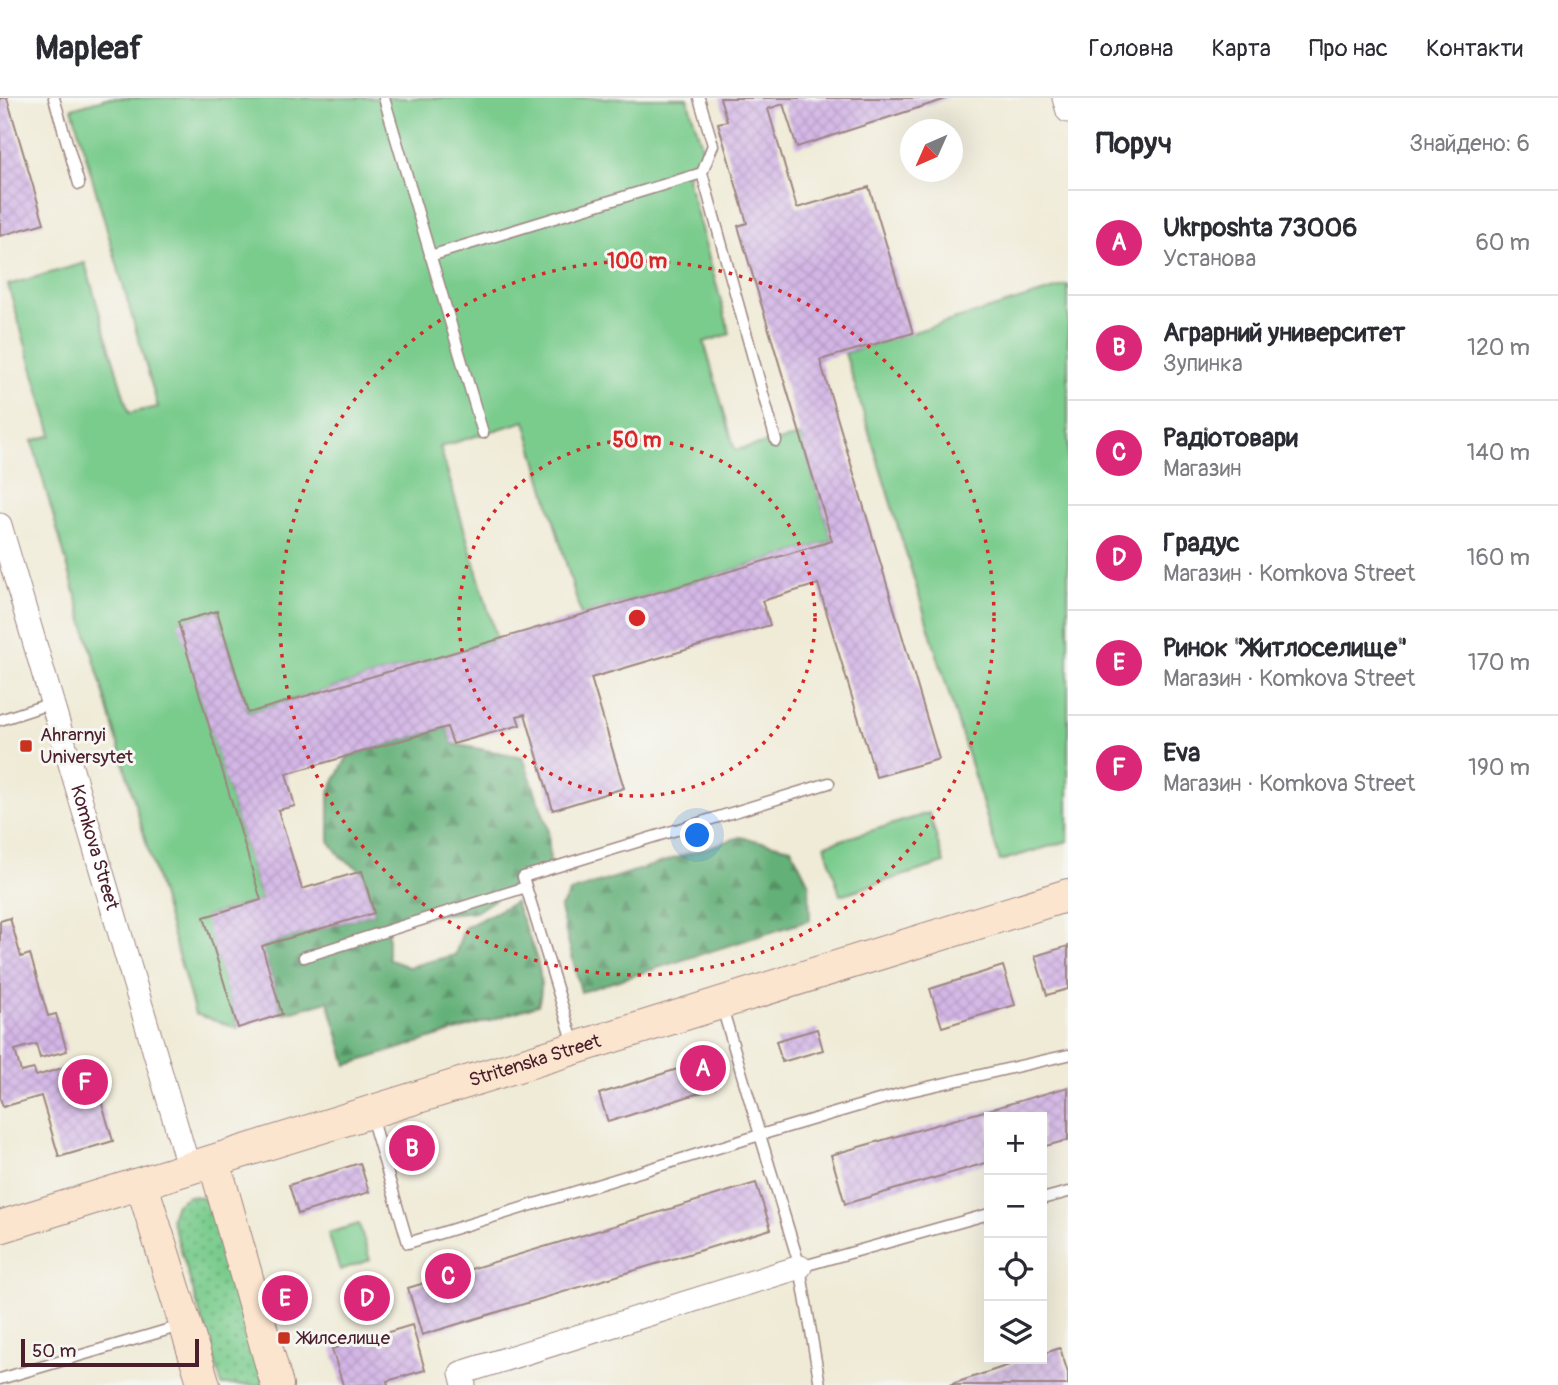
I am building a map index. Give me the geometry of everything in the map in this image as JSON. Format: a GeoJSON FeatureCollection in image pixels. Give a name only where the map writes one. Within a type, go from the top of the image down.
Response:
{"type":"FeatureCollection","features":[{"type":"Feature","properties":{"kind":"main road","name":"Stritenska Street"},"geometry":{"type":"LineString","coordinates":[[0,1227],[1068,895]]}},
{"type":"Feature","properties":{"kind":"main road","name":"Komkova Street"},"geometry":{"type":"LineString","coordinates":[[202,1165],[277,1385]]}},
{"type":"Feature","properties":{"kind":"main road"},"geometry":{"type":"LineString","coordinates":[[142,1185],[204,1385]]}},
{"type":"Feature","properties":{"kind":"street"},"geometry":{"type":"LineString","coordinates":[[1064,98],[1068,111]]}},
{"type":"Feature","properties":{"kind":"street","name":"Komkova Street"},"geometry":{"type":"LineString","coordinates":[[0,525],[52,703],[202,1165]]}},
{"type":"Feature","properties":{"kind":"street"},"geometry":{"type":"LineString","coordinates":[[464,1385],[461,1373],[800,1268]]}},
{"type":"Feature","properties":{"kind":"lane"},"geometry":{"type":"LineString","coordinates":[[54,98],[79,184]]}},
{"type":"Feature","properties":{"kind":"lane"},"geometry":{"type":"LineString","coordinates":[[384,98],[483,433]]}},
{"type":"Feature","properties":{"kind":"lane"},"geometry":{"type":"LineString","coordinates":[[699,98],[713,145],[702,173],[776,441]]}},
{"type":"Feature","properties":{"kind":"lane"},"geometry":{"type":"LineString","coordinates":[[430,256],[702,173]]}},
{"type":"Feature","properties":{"kind":"lane"},"geometry":{"type":"LineString","coordinates":[[0,720],[52,703]]}},
{"type":"Feature","properties":{"kind":"lane"},"geometry":{"type":"LineString","coordinates":[[574,1047],[523,877],[829,783]]}},
{"type":"Feature","properties":{"kind":"lane"},"geometry":{"type":"LineString","coordinates":[[304,957],[526,887]]}},
{"type":"Feature","properties":{"kind":"lane"},"geometry":{"type":"LineString","coordinates":[[720,1002],[800,1268],[820,1385]]}},
{"type":"Feature","properties":{"kind":"lane"},"geometry":{"type":"LineString","coordinates":[[369,1112],[408,1242],[906,1092],[1068,1055]]}},
{"type":"Feature","properties":{"kind":"lane"},"geometry":{"type":"LineString","coordinates":[[1047,1198],[1068,1192]]}},
{"type":"Feature","properties":{"kind":"lane"},"geometry":{"type":"LineString","coordinates":[[800,1268],[984,1215]]}},
{"type":"Feature","properties":{"kind":"lane"},"geometry":{"type":"LineString","coordinates":[[0,1379],[187,1324]]}},
{"type":"Feature","properties":{"kind":"green space"},"geometry":{"type":"Polygon","coordinates":[[[107,98],[687,98],[703,149],[687,178],[730,334],[704,342],[735,450],[801,436],[832,541],[581,615],[525,421],[440,447],[497,640],[248,713],[218,611],[179,622],[261,900],[205,917],[238,1028],[195,1014],[32,441],[52,435],[8,285],[85,263],[129,413],[158,407],[72,108],[107,98]]]}},
{"type":"Feature","properties":{"kind":"green space"},"geometry":{"type":"Polygon","coordinates":[[[1068,285],[1068,841],[1000,861],[845,353],[1068,285]]]}},
{"type":"Feature","properties":{"kind":"green space"},"geometry":{"type":"Polygon","coordinates":[[[447,727],[453,744],[523,757],[548,828],[550,863],[477,911],[388,919],[388,959],[408,967],[455,955],[464,928],[515,902],[530,940],[541,980],[538,1005],[347,1065],[328,1001],[282,1014],[262,946],[374,913],[362,871],[341,857],[329,841],[329,791],[348,756],[447,727]]]}},
{"type":"Feature","properties":{"kind":"green space"},"geometry":{"type":"Polygon","coordinates":[[[929,813],[944,863],[840,895],[825,845],[929,813]]]}},
{"type":"Feature","properties":{"kind":"green space"},"geometry":{"type":"Polygon","coordinates":[[[740,837],[791,848],[809,884],[810,920],[581,992],[560,909],[570,892],[740,837]]]}},
{"type":"Feature","properties":{"kind":"green space"},"geometry":{"type":"Polygon","coordinates":[[[188,1196],[201,1197],[211,1206],[264,1385],[222,1385],[171,1218],[176,1204],[188,1196]]]}},
{"type":"Feature","properties":{"kind":"green space"},"geometry":{"type":"Polygon","coordinates":[[[359,1224],[370,1260],[340,1270],[328,1233],[359,1224]]]}},
{"type":"Feature","properties":{"kind":"building"},"geometry":{"type":"Polygon","coordinates":[[[0,98],[7,98],[44,223],[0,236],[0,98]]]}},
{"type":"Feature","properties":{"kind":"building"},"geometry":{"type":"Polygon","coordinates":[[[720,98],[949,98],[797,147],[783,104],[768,109],[797,208],[869,187],[913,333],[820,360],[939,759],[876,777],[818,584],[762,601],[770,625],[591,678],[624,788],[553,810],[525,714],[517,716],[520,725],[453,744],[447,727],[286,774],[295,806],[278,810],[302,889],[362,871],[374,913],[262,946],[282,1014],[238,1028],[204,917],[261,900],[178,622],[217,611],[248,713],[832,541],[738,226],[747,223],[718,123],[727,121],[720,98]]]}},
{"type":"Feature","properties":{"kind":"building"},"geometry":{"type":"Polygon","coordinates":[[[10,918],[21,957],[30,954],[48,1016],[56,1014],[67,1051],[40,1058],[36,1044],[15,1050],[21,1072],[34,1069],[36,1076],[89,1060],[113,1141],[59,1157],[41,1096],[3,1107],[0,1098],[0,921],[10,918]]]}},
{"type":"Feature","properties":{"kind":"building"},"geometry":{"type":"Polygon","coordinates":[[[1068,946],[1068,989],[1047,995],[1035,956],[1068,946]]]}},
{"type":"Feature","properties":{"kind":"building"},"geometry":{"type":"Polygon","coordinates":[[[1003,966],[1015,1005],[942,1027],[930,989],[1003,966]]]}},
{"type":"Feature","properties":{"kind":"building"},"geometry":{"type":"Polygon","coordinates":[[[817,1029],[823,1050],[782,1062],[776,1041],[817,1029]]]}},
{"type":"Feature","properties":{"kind":"building"},"geometry":{"type":"Polygon","coordinates":[[[706,1060],[715,1088],[608,1122],[599,1094],[706,1060]]]}},
{"type":"Feature","properties":{"kind":"building"},"geometry":{"type":"Polygon","coordinates":[[[1068,1087],[1068,1140],[1047,1146],[1047,1112],[984,1112],[984,1163],[845,1204],[831,1155],[1068,1087]]]}},
{"type":"Feature","properties":{"kind":"building"},"geometry":{"type":"Polygon","coordinates":[[[360,1163],[369,1192],[298,1214],[289,1185],[360,1163]]]}},
{"type":"Feature","properties":{"kind":"building"},"geometry":{"type":"Polygon","coordinates":[[[756,1183],[771,1229],[422,1335],[408,1288],[756,1183]]]}},
{"type":"Feature","properties":{"kind":"building"},"geometry":{"type":"Polygon","coordinates":[[[412,1325],[425,1370],[387,1381],[388,1385],[343,1385],[332,1349],[412,1325]]]}},
{"type":"Feature","properties":{"kind":"building"},"geometry":{"type":"Polygon","coordinates":[[[1060,1348],[1068,1373],[1068,1385],[949,1385],[1012,1364],[1047,1364],[1047,1352],[1060,1348]]]}},
{"type":"Feature","properties":{"kind":"place","name":"Ahrarnyi Universytet"},"geometry":{"type":"Point","coordinates":[26,746]}},
{"type":"Feature","properties":{"kind":"place","name":"Ukrposhta 73006"},"geometry":{"type":"Point","coordinates":[703,1068]}},
{"type":"Feature","properties":{"kind":"place","name":"Eva"},"geometry":{"type":"Point","coordinates":[85,1082]}},
{"type":"Feature","properties":{"kind":"place","name":"Аграрний университет"},"geometry":{"type":"Point","coordinates":[412,1148]}},
{"type":"Feature","properties":{"kind":"place","name":"Радіотовари"},"geometry":{"type":"Point","coordinates":[448,1276]}},
{"type":"Feature","properties":{"kind":"place","name":"Ринок \"Житлоселище\""},"geometry":{"type":"Point","coordinates":[285,1298]}},
{"type":"Feature","properties":{"kind":"place","name":"Градус"},"geometry":{"type":"Point","coordinates":[367,1298]}},
{"type":"Feature","properties":{"kind":"place","name":"Жилселище"},"geometry":{"type":"Point","coordinates":[284,1338]}}]}
